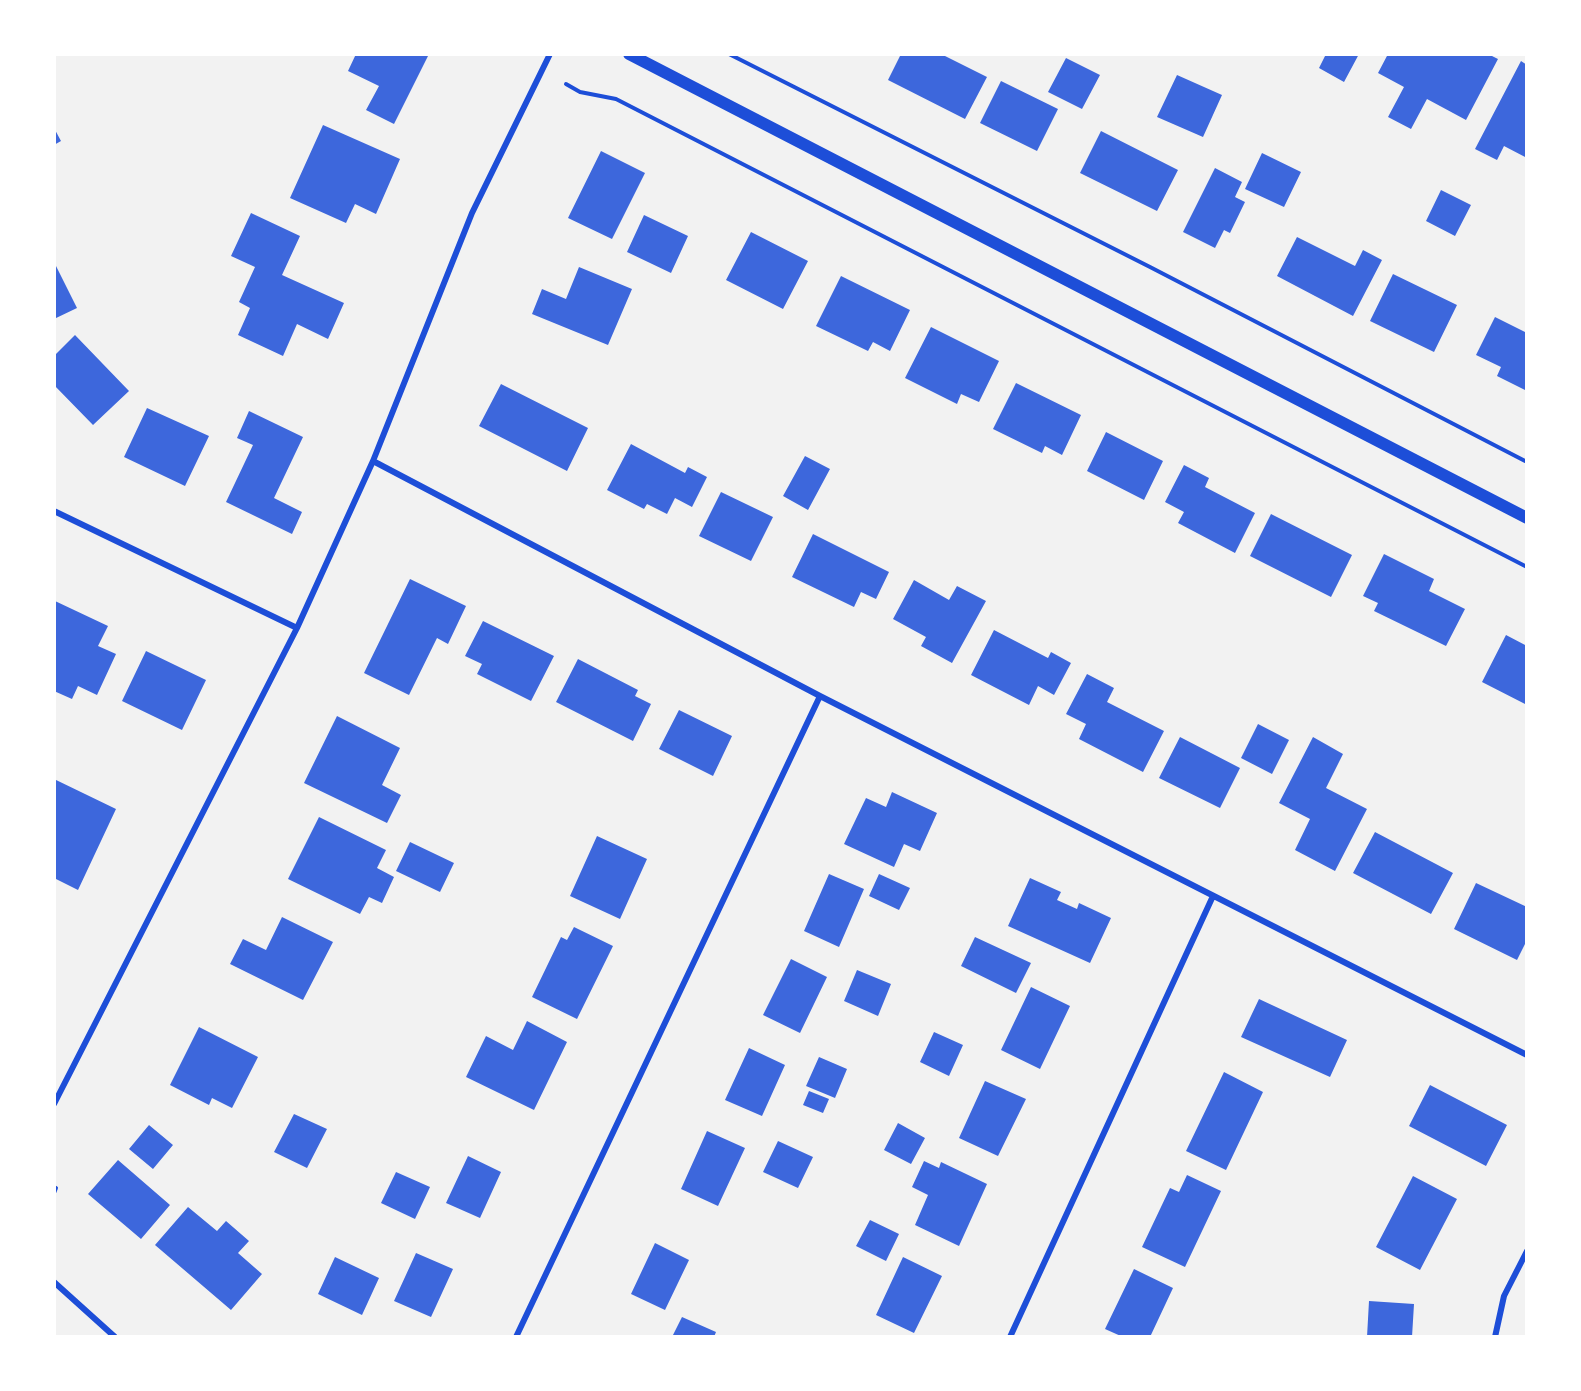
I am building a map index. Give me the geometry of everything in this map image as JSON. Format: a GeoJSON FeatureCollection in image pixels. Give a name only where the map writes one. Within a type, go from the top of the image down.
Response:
{"type":"FeatureCollection","features":[{"type":"Feature","properties":{"kind":"main road"},"geometry":{"type":"LineString","coordinates":[[629,54],[1527,518]]}},
{"type":"Feature","properties":{"kind":"street"},"geometry":{"type":"LineString","coordinates":[[54,1104],[297,628],[373,461],[472,213],[550,54]]}},
{"type":"Feature","properties":{"kind":"street"},"geometry":{"type":"LineString","coordinates":[[373,461],[820,696],[1527,1055]]}},
{"type":"Feature","properties":{"kind":"street"},"geometry":{"type":"LineString","coordinates":[[54,511],[297,628]]}},
{"type":"Feature","properties":{"kind":"street"},"geometry":{"type":"LineString","coordinates":[[516,1337],[820,696]]}},
{"type":"Feature","properties":{"kind":"street"},"geometry":{"type":"LineString","coordinates":[[1010,1337],[1213,896]]}},
{"type":"Feature","properties":{"kind":"street"},"geometry":{"type":"LineString","coordinates":[[1495,1337],[1504,1296],[1527,1251]]}},
{"type":"Feature","properties":{"kind":"street"},"geometry":{"type":"LineString","coordinates":[[54,1282],[116,1337]]}},
{"type":"Feature","properties":{"kind":"path"},"geometry":{"type":"LineString","coordinates":[[729,54],[1150,267],[1527,462]]}},
{"type":"Feature","properties":{"kind":"path"},"geometry":{"type":"LineString","coordinates":[[566,84],[580,92],[616,99],[1527,567]]}},
{"type":"Feature","properties":{"kind":"path"},"geometry":{"type":"LineString","coordinates":[[54,1187],[56,1188],[54,1193]]}},
{"type":"Feature","properties":{"kind":"building"},"geometry":{"type":"Polygon","coordinates":[[[356,54],[429,54],[394,124],[366,110],[379,86],[348,71],[356,54]]]}},
{"type":"Feature","properties":{"kind":"building"},"geometry":{"type":"Polygon","coordinates":[[[901,54],[941,54],[987,77],[965,119],[888,80],[901,54]]]}},
{"type":"Feature","properties":{"kind":"building"},"geometry":{"type":"Polygon","coordinates":[[[1326,54],[1359,54],[1344,82],[1319,68],[1326,54]]]}},
{"type":"Feature","properties":{"kind":"building"},"geometry":{"type":"Polygon","coordinates":[[[1388,54],[1488,54],[1498,59],[1466,120],[1427,99],[1411,129],[1388,117],[1404,87],[1378,73],[1388,54]]]}},
{"type":"Feature","properties":{"kind":"building"},"geometry":{"type":"Polygon","coordinates":[[[1066,58],[1100,75],[1082,109],[1048,92],[1066,58]]]}},
{"type":"Feature","properties":{"kind":"building"},"geometry":{"type":"Polygon","coordinates":[[[1521,61],[1527,65],[1527,158],[1504,146],[1497,160],[1475,149],[1521,61]]]}},
{"type":"Feature","properties":{"kind":"building"},"geometry":{"type":"Polygon","coordinates":[[[1177,75],[1222,95],[1203,137],[1157,117],[1177,75]]]}},
{"type":"Feature","properties":{"kind":"building"},"geometry":{"type":"Polygon","coordinates":[[[1001,81],[1058,109],[1037,151],[980,123],[1001,81]]]}},
{"type":"Feature","properties":{"kind":"building"},"geometry":{"type":"Polygon","coordinates":[[[323,125],[400,159],[376,214],[355,204],[346,223],[290,198],[323,125]]]}},
{"type":"Feature","properties":{"kind":"building"},"geometry":{"type":"Polygon","coordinates":[[[54,128],[61,141],[54,145],[54,128]]]}},
{"type":"Feature","properties":{"kind":"building"},"geometry":{"type":"Polygon","coordinates":[[[1101,131],[1178,170],[1157,211],[1080,173],[1101,131]]]}},
{"type":"Feature","properties":{"kind":"building"},"geometry":{"type":"Polygon","coordinates":[[[601,151],[645,173],[612,239],[568,218],[601,151]]]}},
{"type":"Feature","properties":{"kind":"building"},"geometry":{"type":"Polygon","coordinates":[[[1262,153],[1301,172],[1284,207],[1245,189],[1262,153]]]}},
{"type":"Feature","properties":{"kind":"building"},"geometry":{"type":"Polygon","coordinates":[[[1215,168],[1242,182],[1235,197],[1245,202],[1230,233],[1224,230],[1215,248],[1183,232],[1215,168]]]}},
{"type":"Feature","properties":{"kind":"building"},"geometry":{"type":"Polygon","coordinates":[[[1441,190],[1471,205],[1455,236],[1426,221],[1441,190]]]}},
{"type":"Feature","properties":{"kind":"building"},"geometry":{"type":"Polygon","coordinates":[[[251,213],[300,236],[282,275],[344,303],[328,339],[297,324],[283,356],[238,335],[250,308],[239,302],[255,267],[231,256],[251,213]]]}},
{"type":"Feature","properties":{"kind":"building"},"geometry":{"type":"Polygon","coordinates":[[[644,215],[688,236],[671,273],[627,252],[644,215]]]}},
{"type":"Feature","properties":{"kind":"building"},"geometry":{"type":"Polygon","coordinates":[[[751,232],[808,261],[783,309],[726,280],[751,232]]]}},
{"type":"Feature","properties":{"kind":"building"},"geometry":{"type":"Polygon","coordinates":[[[1297,237],[1355,266],[1363,250],[1382,260],[1353,316],[1277,276],[1297,237]]]}},
{"type":"Feature","properties":{"kind":"building"},"geometry":{"type":"Polygon","coordinates":[[[54,262],[77,308],[54,319],[54,262]]]}},
{"type":"Feature","properties":{"kind":"building"},"geometry":{"type":"Polygon","coordinates":[[[579,267],[632,289],[608,345],[532,314],[542,289],[566,299],[579,267]]]}},
{"type":"Feature","properties":{"kind":"building"},"geometry":{"type":"Polygon","coordinates":[[[1393,274],[1457,305],[1434,352],[1370,321],[1393,274]]]}},
{"type":"Feature","properties":{"kind":"building"},"geometry":{"type":"Polygon","coordinates":[[[841,276],[910,310],[890,351],[873,342],[868,351],[816,326],[841,276]]]}},
{"type":"Feature","properties":{"kind":"building"},"geometry":{"type":"Polygon","coordinates":[[[1495,317],[1527,333],[1527,391],[1497,376],[1501,367],[1476,355],[1495,317]]]}},
{"type":"Feature","properties":{"kind":"building"},"geometry":{"type":"Polygon","coordinates":[[[931,327],[999,361],[979,402],[961,394],[957,404],[905,378],[931,327]]]}},
{"type":"Feature","properties":{"kind":"building"},"geometry":{"type":"Polygon","coordinates":[[[75,335],[129,391],[93,425],[54,385],[54,356],[75,335]]]}},
{"type":"Feature","properties":{"kind":"building"},"geometry":{"type":"Polygon","coordinates":[[[1016,383],[1081,415],[1062,455],[1045,446],[1042,453],[993,429],[1016,383]]]}},
{"type":"Feature","properties":{"kind":"building"},"geometry":{"type":"Polygon","coordinates":[[[501,384],[588,428],[567,471],[479,426],[501,384]]]}},
{"type":"Feature","properties":{"kind":"building"},"geometry":{"type":"Polygon","coordinates":[[[147,408],[209,436],[185,486],[124,457],[147,408]]]}},
{"type":"Feature","properties":{"kind":"building"},"geometry":{"type":"Polygon","coordinates":[[[249,411],[303,437],[274,498],[302,512],[292,534],[226,502],[253,445],[237,438],[249,411]]]}},
{"type":"Feature","properties":{"kind":"building"},"geometry":{"type":"Polygon","coordinates":[[[1106,432],[1163,461],[1144,500],[1087,471],[1106,432]]]}},
{"type":"Feature","properties":{"kind":"building"},"geometry":{"type":"Polygon","coordinates":[[[631,444],[685,473],[688,467],[707,477],[692,507],[675,498],[667,514],[647,504],[644,509],[607,490],[631,444]]]}},
{"type":"Feature","properties":{"kind":"building"},"geometry":{"type":"Polygon","coordinates":[[[805,456],[830,469],[808,510],[783,496],[805,456]]]}},
{"type":"Feature","properties":{"kind":"building"},"geometry":{"type":"Polygon","coordinates":[[[1184,465],[1209,478],[1205,487],[1255,513],[1235,553],[1178,523],[1184,512],[1165,502],[1184,465]]]}},
{"type":"Feature","properties":{"kind":"building"},"geometry":{"type":"Polygon","coordinates":[[[721,492],[773,517],[751,561],[699,536],[721,492]]]}},
{"type":"Feature","properties":{"kind":"building"},"geometry":{"type":"Polygon","coordinates":[[[1271,514],[1352,555],[1331,597],[1250,556],[1271,514]]]}},
{"type":"Feature","properties":{"kind":"building"},"geometry":{"type":"Polygon","coordinates":[[[813,534],[889,572],[876,599],[861,592],[854,607],[792,577],[813,534]]]}},
{"type":"Feature","properties":{"kind":"building"},"geometry":{"type":"Polygon","coordinates":[[[1384,554],[1434,579],[1429,591],[1465,609],[1446,646],[1374,611],[1378,603],[1363,596],[1384,554]]]}},
{"type":"Feature","properties":{"kind":"building"},"geometry":{"type":"Polygon","coordinates":[[[410,579],[466,606],[448,644],[437,638],[409,695],[364,673],[410,579]]]}},
{"type":"Feature","properties":{"kind":"building"},"geometry":{"type":"Polygon","coordinates":[[[914,580],[949,600],[957,586],[986,601],[952,663],[921,646],[926,637],[893,619],[914,580]]]}},
{"type":"Feature","properties":{"kind":"building"},"geometry":{"type":"Polygon","coordinates":[[[55,601],[108,626],[98,646],[116,654],[97,695],[78,686],[72,699],[54,691],[55,601]]]}},
{"type":"Feature","properties":{"kind":"building"},"geometry":{"type":"Polygon","coordinates":[[[483,621],[554,656],[531,701],[477,674],[482,664],[465,656],[483,621]]]}},
{"type":"Feature","properties":{"kind":"building"},"geometry":{"type":"Polygon","coordinates":[[[994,630],[1048,658],[1051,652],[1071,663],[1054,695],[1038,686],[1029,705],[971,675],[994,630]]]}},
{"type":"Feature","properties":{"kind":"building"},"geometry":{"type":"Polygon","coordinates":[[[1506,635],[1527,646],[1527,705],[1482,682],[1506,635]]]}},
{"type":"Feature","properties":{"kind":"building"},"geometry":{"type":"Polygon","coordinates":[[[146,651],[206,680],[182,730],[122,701],[146,651]]]}},
{"type":"Feature","properties":{"kind":"building"},"geometry":{"type":"Polygon","coordinates":[[[578,659],[638,690],[635,696],[651,704],[633,741],[556,702],[578,659]]]}},
{"type":"Feature","properties":{"kind":"building"},"geometry":{"type":"Polygon","coordinates":[[[1087,674],[1114,688],[1107,702],[1164,731],[1143,772],[1079,739],[1086,724],[1066,714],[1087,674]]]}},
{"type":"Feature","properties":{"kind":"building"},"geometry":{"type":"Polygon","coordinates":[[[679,710],[732,736],[713,776],[659,749],[679,710]]]}},
{"type":"Feature","properties":{"kind":"building"},"geometry":{"type":"Polygon","coordinates":[[[337,716],[400,748],[382,785],[401,795],[387,823],[304,783],[337,716]]]}},
{"type":"Feature","properties":{"kind":"building"},"geometry":{"type":"Polygon","coordinates":[[[1258,724],[1289,740],[1272,774],[1241,758],[1258,724]]]}},
{"type":"Feature","properties":{"kind":"building"},"geometry":{"type":"Polygon","coordinates":[[[1180,737],[1240,768],[1220,808],[1159,778],[1180,737]]]}},
{"type":"Feature","properties":{"kind":"building"},"geometry":{"type":"Polygon","coordinates":[[[1313,737],[1343,754],[1326,788],[1367,809],[1335,871],[1295,850],[1310,819],[1279,803],[1313,737]]]}},
{"type":"Feature","properties":{"kind":"building"},"geometry":{"type":"Polygon","coordinates":[[[54,779],[116,809],[78,890],[54,878],[54,779]]]}},
{"type":"Feature","properties":{"kind":"building"},"geometry":{"type":"Polygon","coordinates":[[[892,792],[937,813],[920,851],[904,844],[894,867],[844,844],[866,798],[886,807],[892,792]]]}},
{"type":"Feature","properties":{"kind":"building"},"geometry":{"type":"Polygon","coordinates":[[[319,817],[386,850],[377,868],[394,877],[382,903],[369,897],[360,914],[288,879],[319,817]]]}},
{"type":"Feature","properties":{"kind":"building"},"geometry":{"type":"Polygon","coordinates":[[[1375,832],[1453,873],[1431,914],[1353,873],[1375,832]]]}},
{"type":"Feature","properties":{"kind":"building"},"geometry":{"type":"Polygon","coordinates":[[[597,836],[647,859],[620,919],[570,896],[597,836]]]}},
{"type":"Feature","properties":{"kind":"building"},"geometry":{"type":"Polygon","coordinates":[[[410,842],[454,863],[440,892],[396,871],[410,842]]]}},
{"type":"Feature","properties":{"kind":"building"},"geometry":{"type":"Polygon","coordinates":[[[829,874],[864,889],[839,947],[804,931],[829,874]]]}},
{"type":"Feature","properties":{"kind":"building"},"geometry":{"type":"Polygon","coordinates":[[[879,874],[910,888],[899,910],[869,896],[879,874]]]}},
{"type":"Feature","properties":{"kind":"building"},"geometry":{"type":"Polygon","coordinates":[[[1030,878],[1061,892],[1057,900],[1077,909],[1079,903],[1111,918],[1090,963],[1008,926],[1030,878]]]}},
{"type":"Feature","properties":{"kind":"building"},"geometry":{"type":"Polygon","coordinates":[[[1476,883],[1527,907],[1527,945],[1525,944],[1517,960],[1454,929],[1476,883]]]}},
{"type":"Feature","properties":{"kind":"building"},"geometry":{"type":"Polygon","coordinates":[[[282,917],[333,942],[303,1000],[230,964],[243,939],[266,950],[282,917]]]}},
{"type":"Feature","properties":{"kind":"building"},"geometry":{"type":"Polygon","coordinates":[[[574,927],[613,946],[577,1019],[532,997],[561,937],[567,940],[574,927]]]}},
{"type":"Feature","properties":{"kind":"building"},"geometry":{"type":"Polygon","coordinates":[[[975,937],[1031,963],[1016,993],[961,966],[975,937]]]}},
{"type":"Feature","properties":{"kind":"building"},"geometry":{"type":"Polygon","coordinates":[[[791,959],[827,977],[800,1033],[763,1015],[791,959]]]}},
{"type":"Feature","properties":{"kind":"building"},"geometry":{"type":"Polygon","coordinates":[[[857,970],[891,984],[878,1016],[844,1001],[857,970]]]}},
{"type":"Feature","properties":{"kind":"building"},"geometry":{"type":"Polygon","coordinates":[[[1031,987],[1070,1006],[1040,1069],[1001,1050],[1031,987]]]}},
{"type":"Feature","properties":{"kind":"building"},"geometry":{"type":"Polygon","coordinates":[[[1259,999],[1347,1040],[1330,1077],[1241,1037],[1259,999]]]}},
{"type":"Feature","properties":{"kind":"building"},"geometry":{"type":"Polygon","coordinates":[[[527,1021],[567,1042],[534,1110],[466,1077],[486,1036],[513,1050],[527,1021]]]}},
{"type":"Feature","properties":{"kind":"building"},"geometry":{"type":"Polygon","coordinates":[[[199,1027],[258,1057],[232,1108],[212,1098],[209,1105],[170,1085],[199,1027]]]}},
{"type":"Feature","properties":{"kind":"building"},"geometry":{"type":"Polygon","coordinates":[[[934,1032],[963,1045],[949,1076],[920,1062],[934,1032]]]}},
{"type":"Feature","properties":{"kind":"building"},"geometry":{"type":"Polygon","coordinates":[[[749,1048],[785,1065],[762,1116],[725,1100],[749,1048]]]}},
{"type":"Feature","properties":{"kind":"building"},"geometry":{"type":"Polygon","coordinates":[[[819,1057],[847,1069],[835,1098],[806,1086],[819,1057]]]}},
{"type":"Feature","properties":{"kind":"building"},"geometry":{"type":"Polygon","coordinates":[[[1224,1072],[1263,1092],[1226,1170],[1186,1151],[1224,1072]]]}},
{"type":"Feature","properties":{"kind":"building"},"geometry":{"type":"Polygon","coordinates":[[[985,1081],[1026,1099],[998,1156],[959,1138],[985,1081]]]}},
{"type":"Feature","properties":{"kind":"building"},"geometry":{"type":"Polygon","coordinates":[[[1430,1085],[1507,1125],[1486,1166],[1409,1126],[1430,1085]]]}},
{"type":"Feature","properties":{"kind":"building"},"geometry":{"type":"Polygon","coordinates":[[[809,1091],[829,1099],[823,1113],[803,1105],[809,1091]]]}},
{"type":"Feature","properties":{"kind":"building"},"geometry":{"type":"Polygon","coordinates":[[[294,1114],[327,1129],[307,1168],[274,1152],[294,1114]]]}},
{"type":"Feature","properties":{"kind":"building"},"geometry":{"type":"Polygon","coordinates":[[[898,1123],[925,1138],[911,1164],[884,1150],[898,1123]]]}},
{"type":"Feature","properties":{"kind":"building"},"geometry":{"type":"Polygon","coordinates":[[[149,1125],[173,1145],[153,1169],[129,1149],[149,1125]]]}},
{"type":"Feature","properties":{"kind":"building"},"geometry":{"type":"Polygon","coordinates":[[[707,1131],[745,1148],[718,1206],[681,1189],[707,1131]]]}},
{"type":"Feature","properties":{"kind":"building"},"geometry":{"type":"Polygon","coordinates":[[[778,1141],[813,1157],[798,1188],[763,1172],[778,1141]]]}},
{"type":"Feature","properties":{"kind":"building"},"geometry":{"type":"Polygon","coordinates":[[[468,1156],[501,1172],[480,1218],[446,1203],[468,1156]]]}},
{"type":"Feature","properties":{"kind":"building"},"geometry":{"type":"Polygon","coordinates":[[[118,1160],[170,1205],[141,1239],[88,1194],[118,1160]]]}},
{"type":"Feature","properties":{"kind":"building"},"geometry":{"type":"Polygon","coordinates":[[[924,1161],[939,1168],[941,1162],[987,1184],[959,1246],[915,1225],[928,1195],[912,1187],[924,1161]]]}},
{"type":"Feature","properties":{"kind":"building"},"geometry":{"type":"Polygon","coordinates":[[[396,1172],[430,1187],[415,1219],[381,1203],[396,1172]]]}},
{"type":"Feature","properties":{"kind":"building"},"geometry":{"type":"Polygon","coordinates":[[[1187,1175],[1221,1191],[1185,1267],[1142,1247],[1170,1188],[1179,1192],[1187,1175]]]}},
{"type":"Feature","properties":{"kind":"building"},"geometry":{"type":"Polygon","coordinates":[[[1413,1176],[1457,1199],[1420,1270],[1376,1247],[1413,1176]]]}},
{"type":"Feature","properties":{"kind":"building"},"geometry":{"type":"Polygon","coordinates":[[[188,1207],[217,1231],[226,1221],[249,1241],[238,1253],[262,1274],[231,1310],[155,1245],[188,1207]]]}},
{"type":"Feature","properties":{"kind":"building"},"geometry":{"type":"Polygon","coordinates":[[[870,1220],[899,1234],[886,1261],[856,1246],[870,1220]]]}},
{"type":"Feature","properties":{"kind":"building"},"geometry":{"type":"Polygon","coordinates":[[[655,1243],[689,1260],[665,1310],[631,1294],[655,1243]]]}},
{"type":"Feature","properties":{"kind":"building"},"geometry":{"type":"Polygon","coordinates":[[[416,1253],[453,1269],[431,1317],[394,1301],[416,1253]]]}},
{"type":"Feature","properties":{"kind":"building"},"geometry":{"type":"Polygon","coordinates":[[[335,1257],[379,1278],[362,1315],[318,1294],[335,1257]]]}},
{"type":"Feature","properties":{"kind":"building"},"geometry":{"type":"Polygon","coordinates":[[[903,1257],[942,1276],[914,1333],[876,1315],[903,1257]]]}},
{"type":"Feature","properties":{"kind":"building"},"geometry":{"type":"Polygon","coordinates":[[[1134,1269],[1173,1288],[1150,1337],[1123,1337],[1105,1329],[1134,1269]]]}},
{"type":"Feature","properties":{"kind":"building"},"geometry":{"type":"Polygon","coordinates":[[[1369,1301],[1414,1304],[1412,1337],[1367,1337],[1369,1301]]]}},
{"type":"Feature","properties":{"kind":"building"},"geometry":{"type":"Polygon","coordinates":[[[682,1317],[716,1332],[714,1337],[672,1337],[682,1317]]]}}]}
